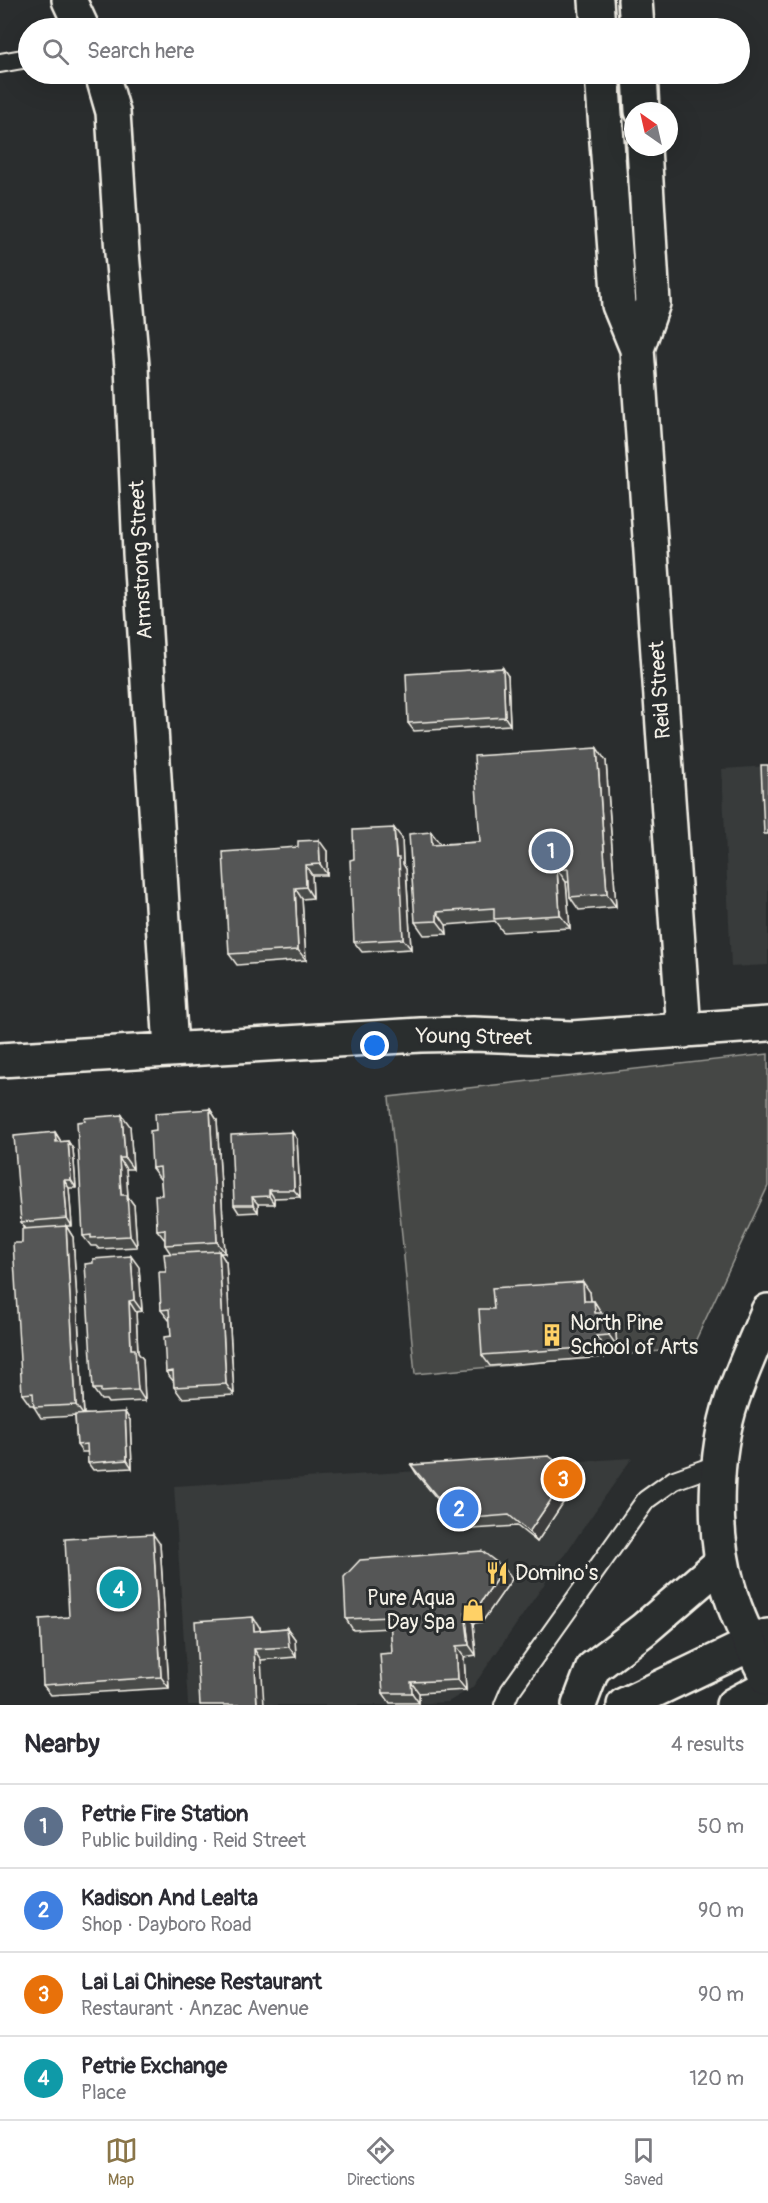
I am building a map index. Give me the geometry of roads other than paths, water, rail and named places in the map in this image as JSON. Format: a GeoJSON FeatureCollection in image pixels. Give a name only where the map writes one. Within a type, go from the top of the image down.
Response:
{"type":"FeatureCollection","features":[{"type":"Feature","properties":{"kind":"main road"},"geometry":{"type":"LineString","coordinates":[[69,0],[77,18]]}},
{"type":"Feature","properties":{"kind":"main road"},"geometry":{"type":"LineString","coordinates":[[596,0],[597,18]]}},
{"type":"Feature","properties":{"kind":"main road"},"geometry":{"type":"LineString","coordinates":[[635,0],[636,18]]}},
{"type":"Feature","properties":{"kind":"main road","name":"Armstrong Street"},"geometry":{"type":"LineString","coordinates":[[105,84],[113,112],[132,366],[140,553],[171,1049]]}},
{"type":"Feature","properties":{"kind":"main road","name":"Reid Street"},"geometry":{"type":"LineString","coordinates":[[603,84],[619,305],[637,349],[684,1031]]}},
{"type":"Feature","properties":{"kind":"main road"},"geometry":{"type":"LineString","coordinates":[[641,84],[642,102]]}},
{"type":"Feature","properties":{"kind":"main road","name":"Reid Street"},"geometry":{"type":"LineString","coordinates":[[637,349],[653,303],[645,156]]}},
{"type":"Feature","properties":{"kind":"main road","name":"Young Street"},"geometry":{"type":"LineString","coordinates":[[0,1060],[434,1034],[548,1039],[768,1024]]}},
{"type":"Feature","properties":{"kind":"main road"},"geometry":{"type":"LineString","coordinates":[[768,1311],[731,1401],[719,1464],[718,1528],[728,1587],[759,1640],[768,1679]]}},
{"type":"Feature","properties":{"kind":"main road"},"geometry":{"type":"LineString","coordinates":[[579,1705],[593,1668],[661,1615],[723,1562]]}},
{"type":"Feature","properties":{"kind":"main road"},"geometry":{"type":"LineString","coordinates":[[624,1705],[759,1640]]}},
{"type":"Feature","properties":{"kind":"main road"},"geometry":{"type":"LineString","coordinates":[[733,1705],[768,1686]]}},
{"type":"Feature","properties":{"kind":"lane"},"geometry":{"type":"LineString","coordinates":[[0,63],[18,60]]}},
{"type":"Feature","properties":{"kind":"lane"},"geometry":{"type":"LineString","coordinates":[[504,1705],[510,1691],[646,1500],[674,1480],[719,1464]]}},
{"type":"Feature","properties":{"kind":"place","name":"Petrie Fire Station"},"geometry":{"type":"Point","coordinates":[551,851]}},
{"type":"Feature","properties":{"kind":"place","name":"North Pine School of Arts"},"geometry":{"type":"Point","coordinates":[552,1335]}},
{"type":"Feature","properties":{"kind":"place","name":"Lai Lai Chinese Restaurant"},"geometry":{"type":"Point","coordinates":[563,1479]}},
{"type":"Feature","properties":{"kind":"place","name":"Kadison And Lealta"},"geometry":{"type":"Point","coordinates":[459,1509]}},
{"type":"Feature","properties":{"kind":"place","name":"Domino's"},"geometry":{"type":"Point","coordinates":[497,1573]}},
{"type":"Feature","properties":{"kind":"place","name":"Petrie Exchange"},"geometry":{"type":"Point","coordinates":[119,1589]}},
{"type":"Feature","properties":{"kind":"place","name":"Pure Aqua Day Spa"},"geometry":{"type":"Point","coordinates":[473,1610]}}]}
